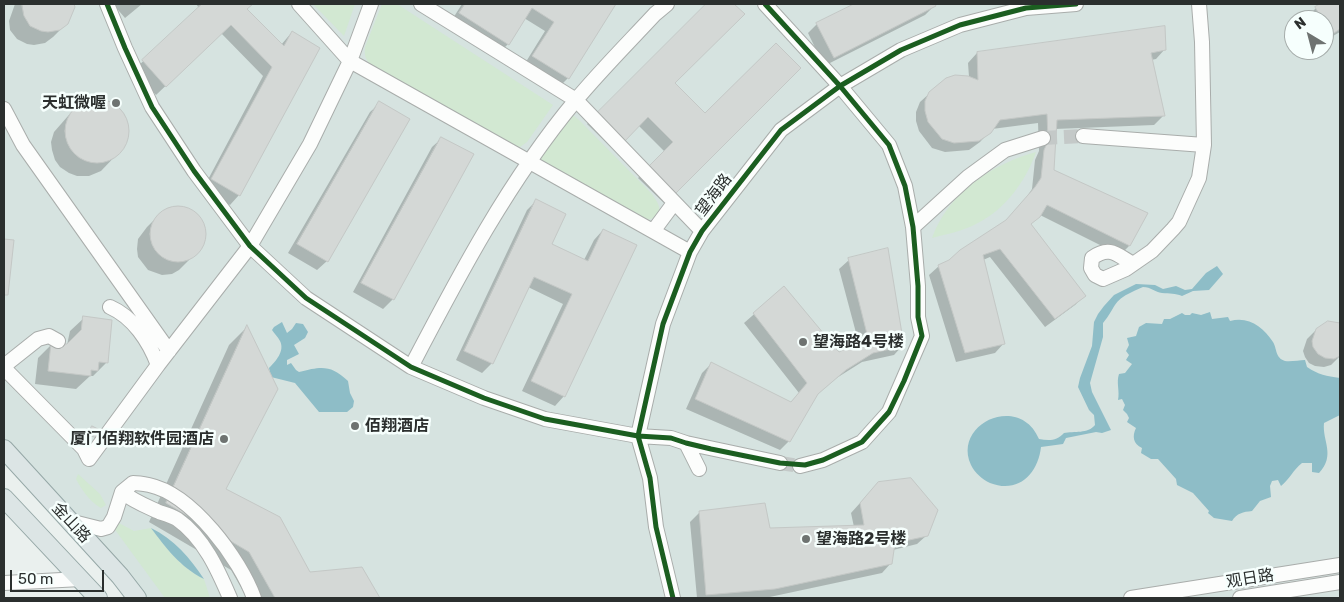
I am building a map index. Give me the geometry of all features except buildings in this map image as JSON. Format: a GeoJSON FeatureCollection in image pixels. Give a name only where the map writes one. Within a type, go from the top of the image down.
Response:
{"type":"FeatureCollection","features":[{"type":"Feature","properties":{"kind":"main road","name":"金山路"},"geometry":{"type":"LineString","coordinates":[[4,449],[120,576],[137,598]]}},
{"type":"Feature","properties":{"kind":"main road","name":"金山路"},"geometry":{"type":"LineString","coordinates":[[4,498],[98,598]]}},
{"type":"Feature","properties":{"kind":"street"},"geometry":{"type":"LineString","coordinates":[[108,4],[125,48],[152,107],[194,171],[250,246],[306,298],[411,367],[484,398],[545,419],[638,436],[671,438],[686,443],[780,462]]}},
{"type":"Feature","properties":{"kind":"street"},"geometry":{"type":"LineString","coordinates":[[299,4],[350,61],[654,230],[690,252]]}},
{"type":"Feature","properties":{"kind":"street"},"geometry":{"type":"LineString","coordinates":[[58,340],[49,336],[38,339],[4,367],[84,449],[90,459],[158,365],[250,246],[310,144],[350,61],[371,4]]}},
{"type":"Feature","properties":{"kind":"street"},"geometry":{"type":"LineString","coordinates":[[421,4],[576,100],[702,231]]}},
{"type":"Feature","properties":{"kind":"street"},"geometry":{"type":"LineString","coordinates":[[411,367],[473,252],[529,162],[576,100],[655,14],[667,4]]}},
{"type":"Feature","properties":{"kind":"street"},"geometry":{"type":"LineString","coordinates":[[765,4],[840,86],[889,145],[905,186],[913,227],[918,286],[918,317],[922,336],[889,412],[862,442],[824,460],[800,466]]}},
{"type":"Feature","properties":{"kind":"street","name":"望海路"},"geometry":{"type":"LineString","coordinates":[[674,598],[656,527],[650,478],[638,436],[663,324],[690,252],[702,231],[781,130],[840,86],[900,50],[960,25],[1026,8],[1076,4]]}},
{"type":"Feature","properties":{"kind":"street"},"geometry":{"type":"LineString","coordinates":[[1133,264],[1152,251],[1179,222],[1199,178],[1204,145],[1202,42],[1199,4]]}},
{"type":"Feature","properties":{"kind":"street"},"geometry":{"type":"LineString","coordinates":[[4,109],[23,145],[169,351]]}},
{"type":"Feature","properties":{"kind":"street"},"geometry":{"type":"LineString","coordinates":[[1084,136],[1204,145]]}},
{"type":"Feature","properties":{"kind":"street"},"geometry":{"type":"LineString","coordinates":[[913,227],[968,177],[1005,150],[1043,138]]}},
{"type":"Feature","properties":{"kind":"street"},"geometry":{"type":"LineString","coordinates":[[654,230],[674,203]]}},
{"type":"Feature","properties":{"kind":"street"},"geometry":{"type":"LineString","coordinates":[[110,307],[122,313],[135,325],[153,352],[158,365]]}},
{"type":"Feature","properties":{"kind":"street"},"geometry":{"type":"LineString","coordinates":[[686,443],[699,469]]}},
{"type":"Feature","properties":{"kind":"street"},"geometry":{"type":"LineString","coordinates":[[68,521],[101,529],[108,527],[118,508],[122,492],[133,483],[150,485],[169,493],[196,513],[235,559],[254,598]]}},
{"type":"Feature","properties":{"kind":"street"},"geometry":{"type":"LineString","coordinates":[[122,492],[129,498],[176,519],[191,532],[207,551],[230,598]]}},
{"type":"Feature","properties":{"kind":"street","name":"观日路"},"geometry":{"type":"LineString","coordinates":[[1131,598],[1340,565]]}},
{"type":"Feature","properties":{"kind":"street"},"geometry":{"type":"LineString","coordinates":[[4,583],[82,579]]}},
{"type":"Feature","properties":{"kind":"street","name":"观日路"},"geometry":{"type":"LineString","coordinates":[[1240,598],[1340,582]]}},
{"type":"Feature","properties":{"kind":"shaded area"},"geometry":{"type":"Polygon","coordinates":[[[4,4],[1340,4],[1340,598],[148,598],[4,440],[4,4]]]}},
{"type":"Feature","properties":{"kind":"green space"},"geometry":{"type":"Polygon","coordinates":[[[313,4],[355,4],[344,36],[313,4]]]}},
{"type":"Feature","properties":{"kind":"green space"},"geometry":{"type":"Polygon","coordinates":[[[382,4],[397,4],[553,105],[527,142],[520,147],[514,146],[369,63],[365,56],[365,47],[382,4]]]}},
{"type":"Feature","properties":{"kind":"green space"},"geometry":{"type":"Polygon","coordinates":[[[568,116],[574,116],[579,120],[652,194],[659,207],[658,216],[648,220],[539,162],[539,156],[568,116]]]}},
{"type":"Feature","properties":{"kind":"green space"},"geometry":{"type":"Polygon","coordinates":[[[1036,152],[1020,184],[996,211],[971,226],[932,238],[939,222],[960,194],[1003,164],[1036,152]]]}},
{"type":"Feature","properties":{"kind":"green space"},"geometry":{"type":"Polygon","coordinates":[[[78,474],[100,494],[106,505],[101,508],[90,499],[76,479],[78,474]]]}},
{"type":"Feature","properties":{"kind":"green space"},"geometry":{"type":"Polygon","coordinates":[[[115,521],[134,531],[151,528],[181,563],[204,579],[210,598],[165,598],[113,527],[115,521]]]}},
{"type":"Feature","properties":{"kind":"water"},"geometry":{"type":"Polygon","coordinates":[[[1217,266],[1223,274],[1209,290],[1193,291],[1182,296],[1143,287],[1121,299],[1103,323],[1103,337],[1090,383],[1092,392],[1111,430],[1066,438],[1063,444],[1041,447],[1036,466],[1018,484],[1000,486],[990,483],[977,473],[971,465],[968,450],[971,437],[979,426],[991,419],[1004,416],[1018,418],[1030,425],[1039,439],[1046,440],[1056,439],[1064,433],[1089,430],[1095,425],[1094,415],[1089,410],[1078,387],[1092,346],[1094,322],[1098,314],[1114,295],[1136,284],[1155,285],[1163,289],[1176,286],[1185,290],[1192,289],[1206,273],[1217,266]]]}},
{"type":"Feature","properties":{"kind":"water"},"geometry":{"type":"Polygon","coordinates":[[[1210,312],[1212,319],[1228,317],[1230,321],[1249,321],[1260,327],[1274,344],[1279,358],[1282,360],[1305,360],[1307,367],[1315,372],[1340,378],[1340,415],[1324,423],[1328,454],[1327,460],[1319,473],[1312,472],[1312,463],[1302,463],[1281,486],[1278,480],[1272,481],[1270,486],[1271,497],[1260,501],[1252,511],[1240,513],[1232,521],[1214,518],[1193,493],[1177,485],[1176,479],[1158,459],[1151,459],[1141,453],[1142,448],[1134,440],[1136,428],[1127,422],[1129,418],[1123,410],[1125,405],[1122,399],[1118,400],[1119,374],[1125,373],[1132,364],[1126,360],[1129,355],[1126,351],[1129,345],[1127,338],[1136,336],[1139,327],[1146,323],[1162,324],[1164,319],[1170,319],[1182,313],[1185,315],[1192,313],[1201,315],[1210,312]]]}},
{"type":"Feature","properties":{"kind":"water"},"geometry":{"type":"Polygon","coordinates":[[[282,322],[287,333],[296,323],[303,324],[308,332],[305,338],[294,345],[299,354],[287,360],[287,365],[291,363],[299,372],[326,368],[342,376],[348,381],[350,393],[354,401],[353,407],[347,412],[319,412],[295,383],[271,377],[269,368],[281,352],[280,341],[272,330],[282,322]]]}},
{"type":"Feature","properties":{"kind":"water"},"geometry":{"type":"Polygon","coordinates":[[[151,528],[159,532],[181,550],[204,579],[181,563],[151,528]]]}},
{"type":"Feature","properties":{"kind":"tunnel"},"geometry":{"type":"LineString","coordinates":[[1043,138],[1083,136]]}},
{"type":"Feature","properties":{"kind":"tunnel"},"geometry":{"type":"LineString","coordinates":[[780,463],[800,466]]}},
{"type":"Feature","properties":{"kind":"cycle path"},"geometry":{"type":"LineString","coordinates":[[107,4],[152,107],[194,171],[250,246],[306,298],[411,367],[484,398],[545,419],[638,436],[671,438],[711,449],[780,463],[805,465],[823,460],[862,442],[889,412],[904,381],[922,336],[918,317],[918,286],[913,227],[905,186],[889,145],[840,86],[765,4]]}},
{"type":"Feature","properties":{"kind":"cycle path"},"geometry":{"type":"LineString","coordinates":[[673,598],[656,527],[650,478],[638,436],[663,324],[690,252],[702,231],[781,130],[840,86],[901,50],[960,25],[1026,8],[1076,4]]}},
{"type":"Feature","properties":{"kind":"place","name":"天虹微喔"},"geometry":{"type":"Point","coordinates":[116,103]}},
{"type":"Feature","properties":{"kind":"place","name":"望海路4号楼"},"geometry":{"type":"Point","coordinates":[803,342]}},
{"type":"Feature","properties":{"kind":"place","name":"佰翔酒店"},"geometry":{"type":"Point","coordinates":[355,426]}},
{"type":"Feature","properties":{"kind":"place","name":"厦门佰翔软件园酒店"},"geometry":{"type":"Point","coordinates":[224,439]}},
{"type":"Feature","properties":{"kind":"place","name":"望海路2号楼"},"geometry":{"type":"Point","coordinates":[806,539]}}]}
